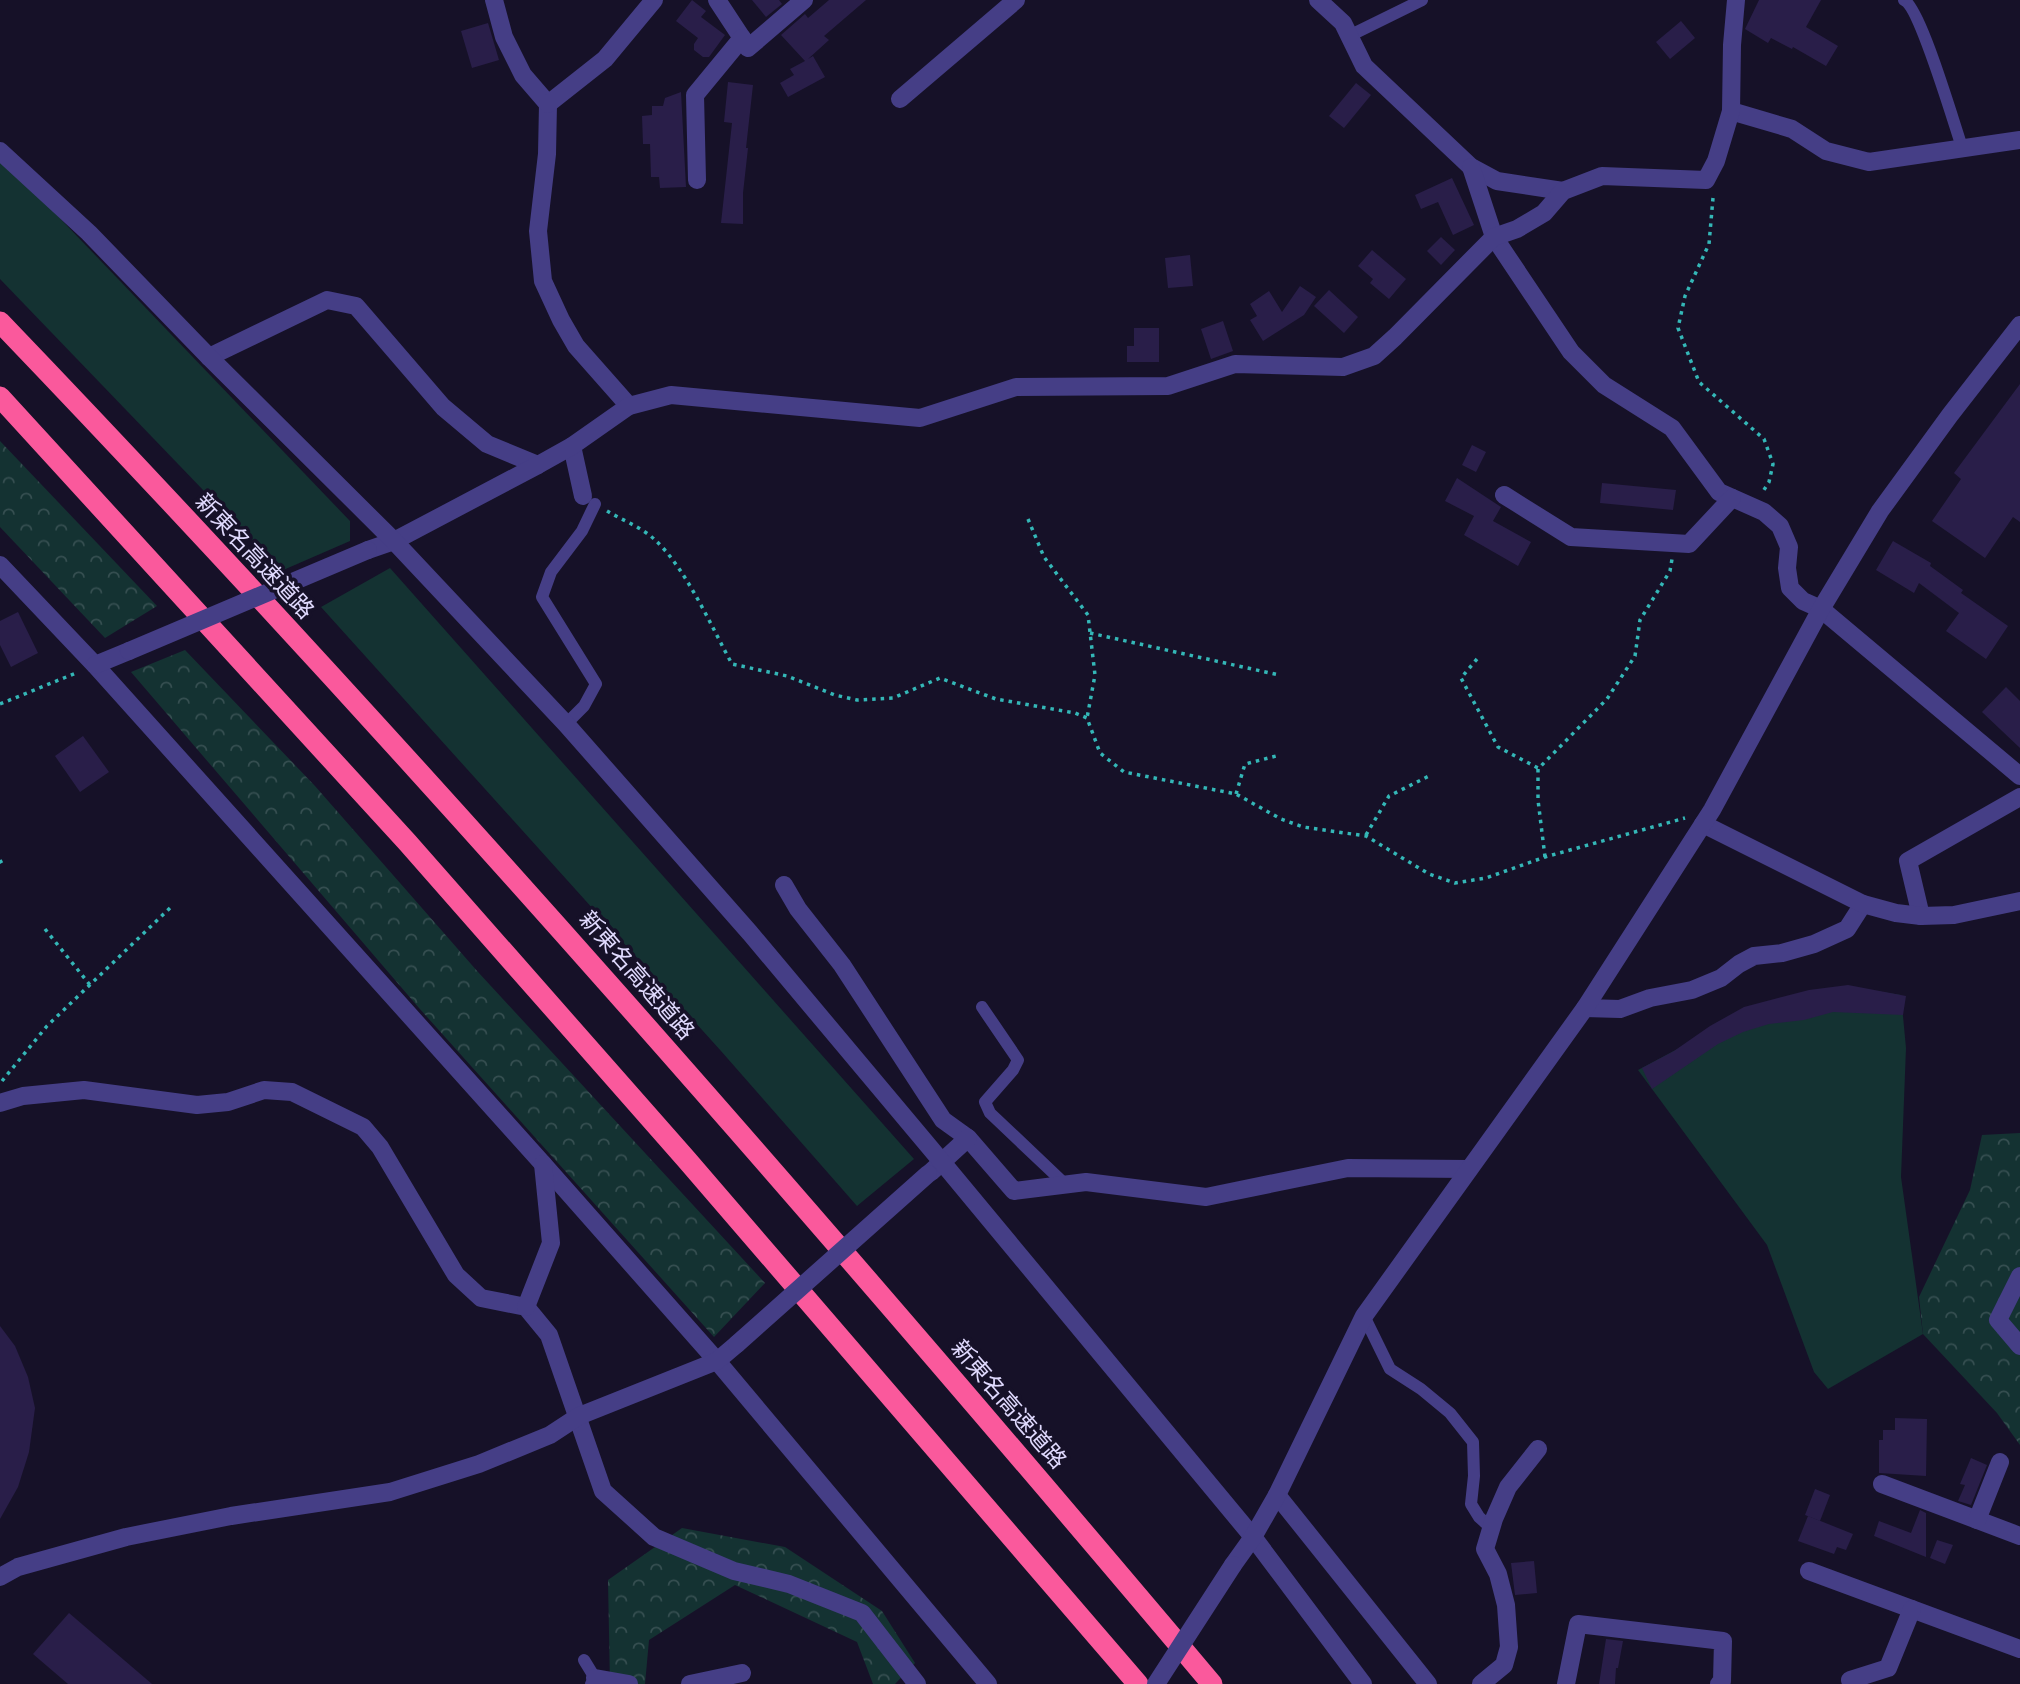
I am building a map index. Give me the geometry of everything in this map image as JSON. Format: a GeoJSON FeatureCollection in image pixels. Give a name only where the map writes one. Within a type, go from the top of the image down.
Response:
{"type":"FeatureCollection","features":[{"type":"Feature","properties":{"kind":"highway","name":"新東名高速道路"},"geometry":{"type":"LineString","coordinates":[[0,322],[345,690],[527,891],[789,1189],[1212,1684]]}},
{"type":"Feature","properties":{"kind":"highway"},"geometry":{"type":"LineString","coordinates":[[0,397],[479,924],[686,1159],[1138,1684]]}},
{"type":"Feature","properties":{"kind":"street"},"geometry":{"type":"LineString","coordinates":[[494,0],[504,37],[523,75],[548,103],[547,154],[538,231],[543,281],[576,346],[629,406]]}},
{"type":"Feature","properties":{"kind":"street"},"geometry":{"type":"LineString","coordinates":[[548,103],[605,59],[654,0]]}},
{"type":"Feature","properties":{"kind":"street"},"geometry":{"type":"LineString","coordinates":[[717,0],[748,48],[804,0]]}},
{"type":"Feature","properties":{"kind":"street"},"geometry":{"type":"LineString","coordinates":[[900,99],[1016,0]]}},
{"type":"Feature","properties":{"kind":"street"},"geometry":{"type":"LineString","coordinates":[[1318,0],[1343,23],[1364,66],[1471,167],[1497,181],[1563,191]]}},
{"type":"Feature","properties":{"kind":"street"},"geometry":{"type":"LineString","coordinates":[[94,665],[394,541],[572,446],[629,406],[671,395],[920,418],[1016,387],[1168,386],[1235,363],[1343,367],[1374,356],[1494,237],[1517,229],[1544,213],[1563,191],[1602,176],[1706,180],[1716,161],[1731,111],[1736,0]]}},
{"type":"Feature","properties":{"kind":"street"},"geometry":{"type":"LineString","coordinates":[[697,180],[695,95],[742,38]]}},
{"type":"Feature","properties":{"kind":"street"},"geometry":{"type":"LineString","coordinates":[[1731,111],[1792,129],[1826,152],[1869,162],[1962,146],[2020,140]]}},
{"type":"Feature","properties":{"kind":"street"},"geometry":{"type":"LineString","coordinates":[[0,152],[89,233],[394,541],[566,724],[750,933],[935,1168],[1253,1537],[1363,1684]]}},
{"type":"Feature","properties":{"kind":"street"},"geometry":{"type":"LineString","coordinates":[[1471,167],[1494,237],[1571,352],[1604,385],[1672,428],[1719,492],[1764,512],[1780,526],[1788,547],[1790,588],[1803,601],[1821,609],[2020,776]]}},
{"type":"Feature","properties":{"kind":"street"},"geometry":{"type":"LineString","coordinates":[[209,357],[327,300],[356,306],[443,407],[487,444],[538,465]]}},
{"type":"Feature","properties":{"kind":"street"},"geometry":{"type":"LineString","coordinates":[[1156,1684],[1253,1537],[1277,1495],[1364,1316],[1586,1008],[1707,817],[1821,609],[1880,511],[2020,325]]}},
{"type":"Feature","properties":{"kind":"street"},"geometry":{"type":"LineString","coordinates":[[572,446],[589,500]]}},
{"type":"Feature","properties":{"kind":"street"},"geometry":{"type":"LineString","coordinates":[[1504,495],[1571,537],[1676,544],[1689,544],[1732,498]]}},
{"type":"Feature","properties":{"kind":"street"},"geometry":{"type":"LineString","coordinates":[[0,565],[94,665],[717,1361],[988,1684]]}},
{"type":"Feature","properties":{"kind":"street"},"geometry":{"type":"LineString","coordinates":[[1921,916],[1908,861],[2020,797]]}},
{"type":"Feature","properties":{"kind":"street"},"geometry":{"type":"LineString","coordinates":[[1707,817],[1863,904],[1896,913],[1921,916],[1954,915],[2020,901]]}},
{"type":"Feature","properties":{"kind":"street"},"geometry":{"type":"LineString","coordinates":[[784,885],[798,909],[842,965],[943,1120],[968,1138],[1014,1191],[1086,1182],[1206,1197],[1348,1168],[1469,1169]]}},
{"type":"Feature","properties":{"kind":"street"},"geometry":{"type":"LineString","coordinates":[[1586,1008],[1620,1009],[1650,998],[1692,990],[1721,978],[1738,964],[1754,956],[1782,953],[1803,947],[1847,929],[1863,904]]}},
{"type":"Feature","properties":{"kind":"street"},"geometry":{"type":"LineString","coordinates":[[2,1103],[23,1096],[84,1090],[197,1105],[228,1102],[264,1090],[292,1092],[363,1127],[380,1147],[456,1275],[481,1298],[526,1307],[550,1335],[603,1491],[654,1537],[734,1571],[789,1584],[862,1613],[917,1684]]}},
{"type":"Feature","properties":{"kind":"street"},"geometry":{"type":"LineString","coordinates":[[0,1577],[18,1567],[126,1537],[231,1516],[390,1492],[479,1464],[550,1435],[579,1416],[717,1361],[968,1138]]}},
{"type":"Feature","properties":{"kind":"street"},"geometry":{"type":"LineString","coordinates":[[526,1307],[551,1243],[543,1164]]}},
{"type":"Feature","properties":{"kind":"street"},"geometry":{"type":"LineString","coordinates":[[2020,1276],[1998,1320],[2020,1346]]}},
{"type":"Feature","properties":{"kind":"street"},"geometry":{"type":"LineString","coordinates":[[1481,1684],[1503,1664],[1509,1647],[1503,1594],[1498,1574],[1485,1549],[1508,1487],[1538,1449]]}},
{"type":"Feature","properties":{"kind":"street"},"geometry":{"type":"LineString","coordinates":[[1977,1520],[2000,1462]]}},
{"type":"Feature","properties":{"kind":"street"},"geometry":{"type":"LineString","coordinates":[[1882,1484],[2020,1536]]}},
{"type":"Feature","properties":{"kind":"street"},"geometry":{"type":"LineString","coordinates":[[1277,1495],[1428,1684]]}},
{"type":"Feature","properties":{"kind":"street"},"geometry":{"type":"LineString","coordinates":[[1809,1571],[2020,1649]]}},
{"type":"Feature","properties":{"kind":"street"},"geometry":{"type":"LineString","coordinates":[[1850,1680],[1888,1668],[1912,1609]]}},
{"type":"Feature","properties":{"kind":"street"},"geometry":{"type":"LineString","coordinates":[[1566,1684],[1578,1624],[1723,1641],[1722,1681],[1719,1684]]}},
{"type":"Feature","properties":{"kind":"street"},"geometry":{"type":"LineString","coordinates":[[690,1684],[741,1672]]}},
{"type":"Feature","properties":{"kind":"street"},"geometry":{"type":"LineString","coordinates":[[592,1681],[629,1684]]}},
{"type":"Feature","properties":{"kind":"lane"},"geometry":{"type":"LineString","coordinates":[[1349,36],[1422,0]]}},
{"type":"Feature","properties":{"kind":"lane"},"geometry":{"type":"LineString","coordinates":[[1904,0],[1909,2],[1921,26],[1962,146]]}},
{"type":"Feature","properties":{"kind":"lane"},"geometry":{"type":"LineString","coordinates":[[566,724],[584,706],[596,684],[542,597],[551,572],[582,531],[589,500]]}},
{"type":"Feature","properties":{"kind":"lane"},"geometry":{"type":"LineString","coordinates":[[982,1007],[1018,1060],[1013,1070],[985,1102],[990,1113],[1066,1185]]}},
{"type":"Feature","properties":{"kind":"lane"},"geometry":{"type":"LineString","coordinates":[[1364,1316],[1390,1369],[1421,1389],[1450,1413],[1473,1442],[1471,1504],[1479,1517],[1491,1528]]}},
{"type":"Feature","properties":{"kind":"lane"},"geometry":{"type":"LineString","coordinates":[[584,1660],[592,1681]]}},
{"type":"Feature","properties":{"kind":"path"},"geometry":{"type":"LineString","coordinates":[[1716,161],[1709,244],[1685,296],[1678,328],[1699,382],[1764,439],[1773,464],[1769,482],[1754,507]]}},
{"type":"Feature","properties":{"kind":"path"},"geometry":{"type":"LineString","coordinates":[[589,500],[652,537],[665,550],[679,568],[732,664],[787,676],[835,695],[857,700],[893,698],[940,678],[996,699],[1075,713],[1087,718]]}},
{"type":"Feature","properties":{"kind":"path"},"geometry":{"type":"LineString","coordinates":[[1028,519],[1044,557],[1088,615],[1095,675],[1087,718],[1100,753],[1124,772],[1236,794],[1281,819],[1303,827],[1366,836],[1429,874],[1455,883],[1486,878],[1545,857],[1707,817]]}},
{"type":"Feature","properties":{"kind":"path"},"geometry":{"type":"LineString","coordinates":[[1545,857],[1538,800],[1538,769],[1607,699],[1635,656],[1640,620],[1670,571],[1676,544]]}},
{"type":"Feature","properties":{"kind":"path"},"geometry":{"type":"LineString","coordinates":[[1090,633],[1279,675]]}},
{"type":"Feature","properties":{"kind":"path"},"geometry":{"type":"LineString","coordinates":[[1477,659],[1461,678],[1498,747],[1538,769]]}},
{"type":"Feature","properties":{"kind":"path"},"geometry":{"type":"LineString","coordinates":[[0,704],[94,665]]}},
{"type":"Feature","properties":{"kind":"path"},"geometry":{"type":"LineString","coordinates":[[1236,794],[1245,764],[1276,757]]}},
{"type":"Feature","properties":{"kind":"path"},"geometry":{"type":"LineString","coordinates":[[1366,836],[1389,796],[1431,775]]}},
{"type":"Feature","properties":{"kind":"path"},"geometry":{"type":"LineString","coordinates":[[0,860],[3,866]]}},
{"type":"Feature","properties":{"kind":"path"},"geometry":{"type":"LineString","coordinates":[[2,1103],[1,1083],[47,1026],[171,907]]}},
{"type":"Feature","properties":{"kind":"path"},"geometry":{"type":"LineString","coordinates":[[45,929],[90,985]]}},
{"type":"Feature","properties":{"kind":"green space"},"geometry":{"type":"Polygon","coordinates":[[[0,160],[29,186],[350,521],[350,541],[281,571],[0,279],[0,160]]]}},
{"type":"Feature","properties":{"kind":"green space"},"geometry":{"type":"Polygon","coordinates":[[[0,441],[157,606],[105,638],[0,527],[0,441]]]}},
{"type":"Feature","properties":{"kind":"green space"},"geometry":{"type":"Polygon","coordinates":[[[390,568],[914,1159],[857,1206],[321,607],[390,568]]]}},
{"type":"Feature","properties":{"kind":"green space"},"geometry":{"type":"Polygon","coordinates":[[[185,650],[315,786],[478,972],[765,1283],[714,1337],[419,1008],[131,672],[185,650]]]}},
{"type":"Feature","properties":{"kind":"green space"},"geometry":{"type":"Polygon","coordinates":[[[1876,991],[1901,995],[1906,1048],[1901,1177],[1923,1334],[1828,1389],[1814,1372],[1767,1245],[1638,1070],[1758,1006],[1876,991]]]}},
{"type":"Feature","properties":{"kind":"green space"},"geometry":{"type":"Polygon","coordinates":[[[2020,1133],[2020,1445],[1997,1413],[1923,1334],[1919,1297],[1970,1190],[1982,1135],[2020,1133]]]}},
{"type":"Feature","properties":{"kind":"green space"},"geometry":{"type":"Polygon","coordinates":[[[682,1528],[785,1547],[882,1611],[915,1663],[895,1684],[873,1684],[857,1642],[735,1585],[649,1640],[645,1684],[610,1684],[608,1580],[682,1528]]]}},
{"type":"Feature","properties":{"kind":"building"},"geometry":{"type":"Polygon","coordinates":[[[692,0],[706,11],[701,17],[725,35],[709,57],[703,57],[694,50],[698,38],[676,21],[692,0]]]}},
{"type":"Feature","properties":{"kind":"building"},"geometry":{"type":"Polygon","coordinates":[[[752,0],[779,0],[782,4],[766,17],[752,0]]]}},
{"type":"Feature","properties":{"kind":"building"},"geometry":{"type":"Polygon","coordinates":[[[829,0],[866,0],[824,36],[829,40],[808,59],[813,56],[825,77],[788,97],[780,83],[794,75],[790,69],[805,61],[781,35],[805,14],[808,18],[829,0]]]}},
{"type":"Feature","properties":{"kind":"building"},"geometry":{"type":"Polygon","coordinates":[[[1759,0],[1821,0],[1806,27],[1838,46],[1826,66],[1793,47],[1792,49],[1771,38],[1768,43],[1745,29],[1759,0]]]}},
{"type":"Feature","properties":{"kind":"building"},"geometry":{"type":"Polygon","coordinates":[[[1681,21],[1695,38],[1670,59],[1656,42],[1681,21]]]}},
{"type":"Feature","properties":{"kind":"building"},"geometry":{"type":"Polygon","coordinates":[[[488,23],[499,60],[472,68],[461,31],[488,23]]]}},
{"type":"Feature","properties":{"kind":"building"},"geometry":{"type":"Polygon","coordinates":[[[728,82],[753,85],[746,148],[743,224],[721,223],[732,123],[724,122],[728,82]]]}},
{"type":"Feature","properties":{"kind":"building"},"geometry":{"type":"Polygon","coordinates":[[[1356,83],[1371,95],[1344,128],[1329,116],[1356,83]]]}},
{"type":"Feature","properties":{"kind":"building"},"geometry":{"type":"Polygon","coordinates":[[[681,92],[686,187],[660,188],[659,177],[651,177],[650,144],[643,144],[642,116],[652,115],[652,106],[663,106],[665,98],[681,92]]]}},
{"type":"Feature","properties":{"kind":"building"},"geometry":{"type":"Polygon","coordinates":[[[1452,178],[1474,225],[1453,235],[1438,202],[1421,209],[1415,195],[1452,178]]]}},
{"type":"Feature","properties":{"kind":"building"},"geometry":{"type":"Polygon","coordinates":[[[1441,237],[1455,250],[1441,265],[1427,251],[1441,237]]]}},
{"type":"Feature","properties":{"kind":"building"},"geometry":{"type":"Polygon","coordinates":[[[1372,250],[1406,279],[1389,299],[1370,283],[1373,279],[1358,266],[1372,250]]]}},
{"type":"Feature","properties":{"kind":"building"},"geometry":{"type":"Polygon","coordinates":[[[1190,255],[1193,286],[1168,288],[1165,258],[1190,255]]]}},
{"type":"Feature","properties":{"kind":"building"},"geometry":{"type":"Polygon","coordinates":[[[1300,286],[1316,297],[1304,315],[1263,341],[1250,320],[1257,316],[1250,304],[1269,291],[1282,312],[1300,286]]]}},
{"type":"Feature","properties":{"kind":"building"},"geometry":{"type":"Polygon","coordinates":[[[1329,290],[1358,317],[1344,333],[1314,306],[1329,290]]]}},
{"type":"Feature","properties":{"kind":"building"},"geometry":{"type":"Polygon","coordinates":[[[1223,321],[1233,351],[1211,359],[1201,329],[1223,321]]]}},
{"type":"Feature","properties":{"kind":"building"},"geometry":{"type":"Polygon","coordinates":[[[1134,328],[1159,328],[1159,362],[1127,362],[1127,346],[1134,346],[1134,328]]]}},
{"type":"Feature","properties":{"kind":"building"},"geometry":{"type":"Polygon","coordinates":[[[2020,384],[2020,522],[2013,517],[1985,558],[1932,521],[1961,479],[1954,473],[2020,384]]]}},
{"type":"Feature","properties":{"kind":"building"},"geometry":{"type":"Polygon","coordinates":[[[1472,445],[1486,452],[1476,472],[1462,465],[1472,445]]]}},
{"type":"Feature","properties":{"kind":"building"},"geometry":{"type":"Polygon","coordinates":[[[1457,478],[1501,507],[1493,521],[1531,542],[1518,566],[1464,535],[1474,516],[1445,501],[1457,478]]]}},
{"type":"Feature","properties":{"kind":"building"},"geometry":{"type":"Polygon","coordinates":[[[1602,483],[1676,490],[1673,510],[1600,503],[1602,483]]]}},
{"type":"Feature","properties":{"kind":"building"},"geometry":{"type":"Polygon","coordinates":[[[1893,541],[1931,563],[1930,566],[1963,590],[1961,593],[2008,626],[1986,659],[1946,631],[1959,613],[1919,583],[1914,593],[1876,570],[1893,541]]]}},
{"type":"Feature","properties":{"kind":"building"},"geometry":{"type":"Polygon","coordinates":[[[18,612],[38,653],[11,667],[0,645],[0,621],[18,612]]]}},
{"type":"Feature","properties":{"kind":"building"},"geometry":{"type":"Polygon","coordinates":[[[2006,687],[2020,701],[2020,748],[1982,712],[2006,687]]]}},
{"type":"Feature","properties":{"kind":"building"},"geometry":{"type":"Polygon","coordinates":[[[83,736],[109,772],[80,792],[55,756],[83,736]]]}},
{"type":"Feature","properties":{"kind":"building"},"geometry":{"type":"Polygon","coordinates":[[[1848,985],[1906,996],[1903,1015],[1833,1012],[1804,1020],[1769,1024],[1718,1044],[1652,1089],[1642,1068],[1744,1007],[1809,990],[1848,985]]]}},
{"type":"Feature","properties":{"kind":"building"},"geometry":{"type":"Polygon","coordinates":[[[0,1326],[15,1346],[28,1377],[35,1408],[29,1452],[18,1487],[0,1519],[0,1326]]]}},
{"type":"Feature","properties":{"kind":"building"},"geometry":{"type":"Polygon","coordinates":[[[1895,1418],[1927,1419],[1926,1476],[1879,1473],[1879,1440],[1883,1440],[1883,1430],[1895,1430],[1895,1418]]]}},
{"type":"Feature","properties":{"kind":"building"},"geometry":{"type":"Polygon","coordinates":[[[1971,1458],[1987,1465],[1971,1505],[1958,1501],[1965,1485],[1960,1484],[1971,1458]]]}},
{"type":"Feature","properties":{"kind":"building"},"geometry":{"type":"Polygon","coordinates":[[[1815,1489],[1830,1495],[1820,1521],[1805,1515],[1815,1489]]]}},
{"type":"Feature","properties":{"kind":"building"},"geometry":{"type":"Polygon","coordinates":[[[1920,1510],[1926,1513],[1926,1557],[1874,1536],[1879,1521],[1911,1533],[1920,1510]]]}},
{"type":"Feature","properties":{"kind":"building"},"geometry":{"type":"Polygon","coordinates":[[[1808,1516],[1853,1534],[1846,1550],[1837,1547],[1834,1554],[1798,1541],[1808,1516]]]}},
{"type":"Feature","properties":{"kind":"building"},"geometry":{"type":"Polygon","coordinates":[[[1937,1540],[1953,1545],[1945,1564],[1930,1558],[1937,1540]]]}},
{"type":"Feature","properties":{"kind":"building"},"geometry":{"type":"Polygon","coordinates":[[[1534,1561],[1537,1593],[1515,1595],[1511,1563],[1534,1561]]]}},
{"type":"Feature","properties":{"kind":"building"},"geometry":{"type":"Polygon","coordinates":[[[69,1613],[152,1684],[68,1684],[33,1654],[69,1613]]]}},
{"type":"Feature","properties":{"kind":"building"},"geometry":{"type":"Polygon","coordinates":[[[1606,1639],[1623,1641],[1615,1684],[1599,1684],[1606,1639]]]}}]}
